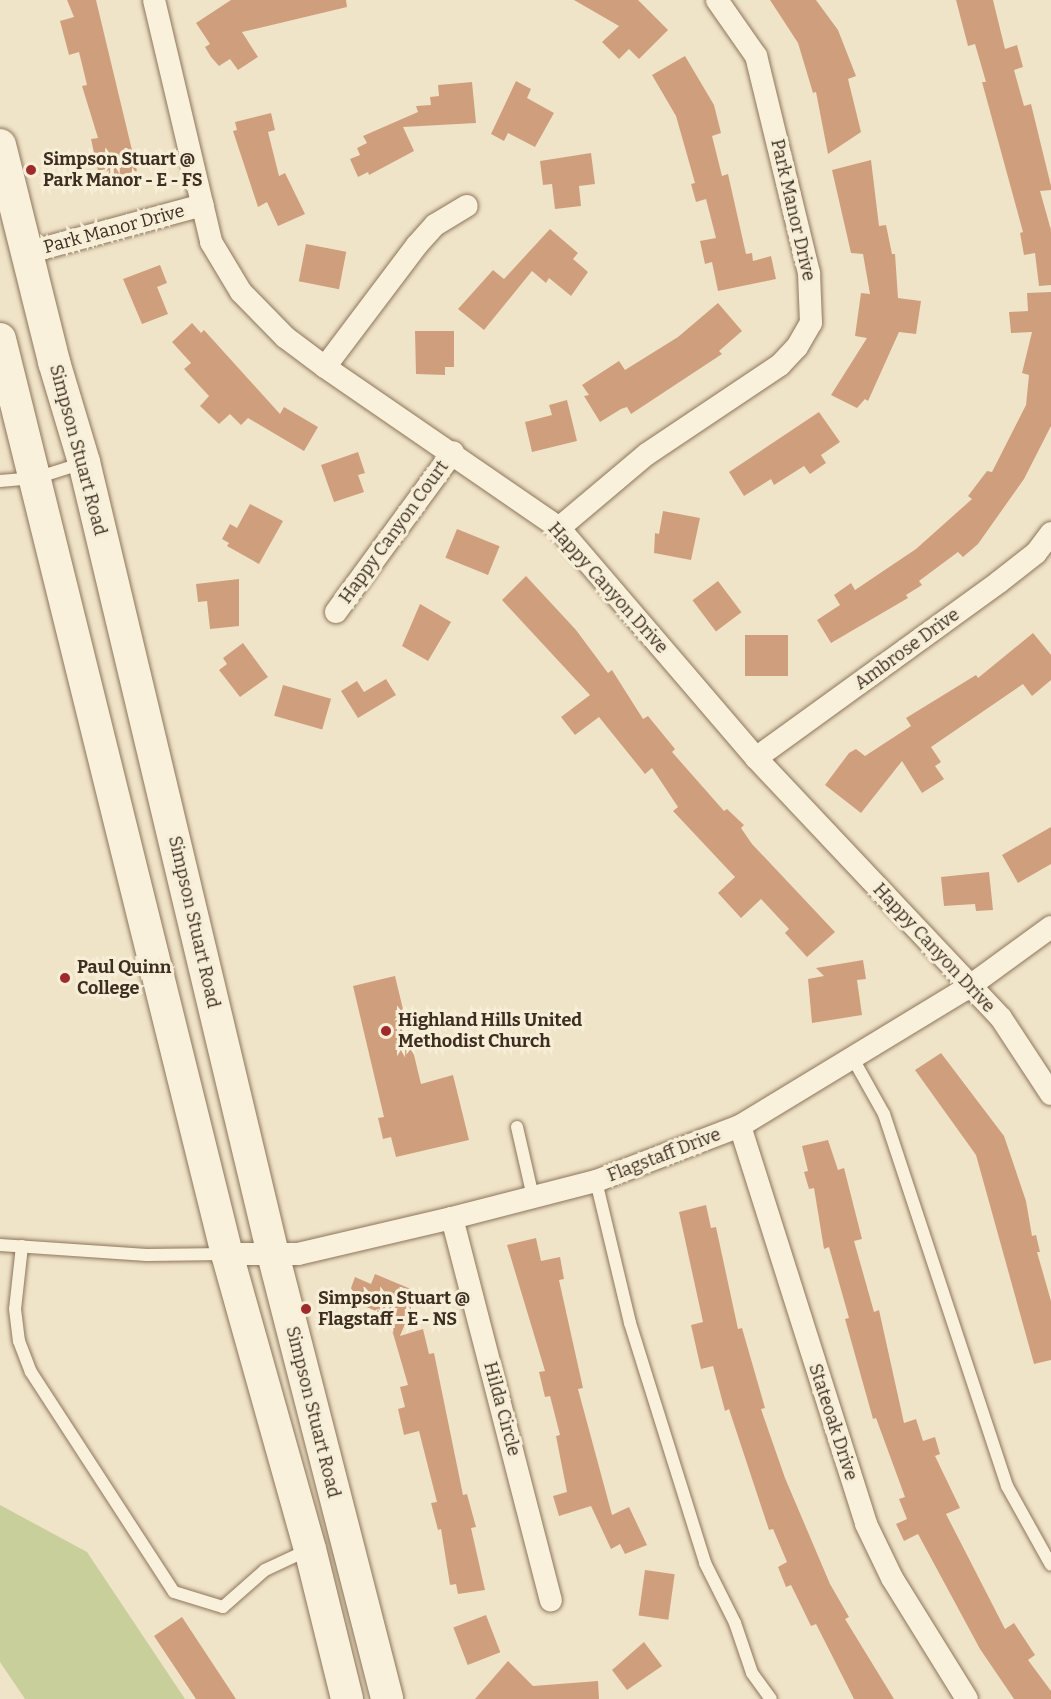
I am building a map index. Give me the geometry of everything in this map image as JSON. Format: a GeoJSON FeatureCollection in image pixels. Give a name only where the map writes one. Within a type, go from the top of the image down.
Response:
{"type":"FeatureCollection","features":[{"type":"Feature","properties":{"kind":"main road","name":"Simpson Stuart Road"},"geometry":{"type":"LineString","coordinates":[[0,145],[13,256],[84,462],[273,1254],[387,1699]]}},
{"type":"Feature","properties":{"kind":"main road","name":"Simpson Stuart Road"},"geometry":{"type":"LineString","coordinates":[[0,339],[227,1254],[310,1549],[347,1699]]}},
{"type":"Feature","properties":{"kind":"street","name":"Happy Canyon Drive"},"geometry":{"type":"LineString","coordinates":[[154,0],[211,242],[241,292],[285,337],[325,367],[453,452],[559,528],[756,758],[1001,1018],[1051,1094]]}},
{"type":"Feature","properties":{"kind":"street","name":"Park Manor Drive"},"geometry":{"type":"LineString","coordinates":[[559,528],[647,454],[780,365],[797,347],[811,323],[809,273],[756,56],[717,0]]}},
{"type":"Feature","properties":{"kind":"street","name":"Park Manor Drive"},"geometry":{"type":"LineString","coordinates":[[13,256],[203,205]]}},
{"type":"Feature","properties":{"kind":"street"},"geometry":{"type":"LineString","coordinates":[[325,367],[435,225],[467,206]]}},
{"type":"Feature","properties":{"kind":"street","name":"Happy Canyon Court"},"geometry":{"type":"LineString","coordinates":[[336,612],[453,452]]}},
{"type":"Feature","properties":{"kind":"street","name":"Ambrose Drive"},"geometry":{"type":"LineString","coordinates":[[756,758],[999,582],[1036,553],[1051,534]]}},
{"type":"Feature","properties":{"kind":"street","name":"Flagstaff Drive"},"geometry":{"type":"LineString","coordinates":[[227,1254],[298,1254],[452,1218],[596,1181],[740,1126],[970,986],[1051,927]]}},
{"type":"Feature","properties":{"kind":"street","name":"Stateoak Drive"},"geometry":{"type":"LineString","coordinates":[[740,1126],[866,1524],[892,1578],[967,1699]]}},
{"type":"Feature","properties":{"kind":"street","name":"Hilda Circle"},"geometry":{"type":"LineString","coordinates":[[452,1218],[552,1600]]}},
{"type":"Feature","properties":{"kind":"lane"},"geometry":{"type":"LineString","coordinates":[[0,481],[36,478],[84,462]]}},
{"type":"Feature","properties":{"kind":"lane"},"geometry":{"type":"LineString","coordinates":[[852,1058],[884,1114],[1007,1486],[1051,1565]]}},
{"type":"Feature","properties":{"kind":"lane"},"geometry":{"type":"LineString","coordinates":[[517,1127],[533,1197]]}},
{"type":"Feature","properties":{"kind":"lane"},"geometry":{"type":"LineString","coordinates":[[596,1181],[630,1323],[705,1563],[735,1623],[752,1672],[771,1699]]}},
{"type":"Feature","properties":{"kind":"lane"},"geometry":{"type":"LineString","coordinates":[[0,1245],[147,1255],[227,1254]]}},
{"type":"Feature","properties":{"kind":"lane"},"geometry":{"type":"LineString","coordinates":[[22,1246],[15,1310],[20,1341],[31,1372],[174,1592],[223,1607],[265,1570],[310,1549]]}},
{"type":"Feature","properties":{"kind":"green space"},"geometry":{"type":"Polygon","coordinates":[[[0,1505],[87,1552],[185,1699],[25,1699],[0,1662],[0,1505]]]}},
{"type":"Feature","properties":{"kind":"building"},"geometry":{"type":"Polygon","coordinates":[[[67,0],[96,0],[137,171],[108,178],[106,169],[98,171],[91,139],[98,138],[82,86],[87,85],[79,52],[69,55],[60,21],[74,17],[67,0]]]}},
{"type":"Feature","properties":{"kind":"building"},"geometry":{"type":"Polygon","coordinates":[[[231,0],[346,0],[347,7],[242,32],[258,57],[238,70],[230,59],[219,66],[205,47],[210,44],[196,23],[231,0]]]}},
{"type":"Feature","properties":{"kind":"building"},"geometry":{"type":"Polygon","coordinates":[[[574,0],[638,0],[668,30],[639,59],[629,49],[619,59],[602,42],[619,26],[574,0]]]}},
{"type":"Feature","properties":{"kind":"building"},"geometry":{"type":"Polygon","coordinates":[[[770,0],[816,0],[838,30],[856,76],[848,79],[861,132],[828,154],[816,92],[813,93],[798,43],[770,0]]]}},
{"type":"Feature","properties":{"kind":"building"},"geometry":{"type":"Polygon","coordinates":[[[956,0],[993,0],[1005,49],[1017,45],[1023,67],[1014,70],[1024,106],[1031,104],[1051,186],[1051,190],[1040,191],[1051,230],[1051,285],[1039,286],[1035,253],[1024,255],[1020,233],[1023,232],[982,82],[986,82],[975,44],[968,46],[956,0]]]}},
{"type":"Feature","properties":{"kind":"building"},"geometry":{"type":"Polygon","coordinates":[[[685,56],[714,105],[721,133],[712,136],[722,176],[728,174],[746,254],[752,253],[753,261],[771,256],[776,279],[718,291],[712,262],[705,264],[700,241],[716,238],[706,199],[696,202],[691,184],[695,183],[676,116],[652,75],[685,56]]]}},
{"type":"Feature","properties":{"kind":"building"},"geometry":{"type":"Polygon","coordinates":[[[516,81],[531,89],[527,98],[554,113],[535,147],[508,133],[504,141],[491,134],[516,81]]]}},
{"type":"Feature","properties":{"kind":"building"},"geometry":{"type":"Polygon","coordinates":[[[472,82],[476,123],[403,127],[414,151],[369,175],[368,172],[358,177],[350,159],[360,155],[357,148],[367,143],[363,136],[418,112],[416,106],[431,105],[430,97],[439,96],[438,85],[472,82]]]}},
{"type":"Feature","properties":{"kind":"building"},"geometry":{"type":"Polygon","coordinates":[[[271,113],[275,130],[268,132],[279,176],[285,173],[305,214],[278,226],[267,202],[258,207],[233,131],[237,130],[235,122],[271,113]]]}},
{"type":"Feature","properties":{"kind":"building"},"geometry":{"type":"Polygon","coordinates":[[[591,153],[595,184],[579,186],[581,206],[555,209],[552,184],[543,185],[540,161],[591,153]]]}},
{"type":"Feature","properties":{"kind":"building"},"geometry":{"type":"Polygon","coordinates":[[[871,160],[879,226],[886,225],[892,254],[895,254],[898,298],[921,301],[916,334],[899,332],[868,401],[865,399],[857,408],[831,395],[867,338],[855,336],[861,293],[870,294],[863,254],[851,253],[832,170],[871,160]]]}},
{"type":"Feature","properties":{"kind":"building"},"geometry":{"type":"Polygon","coordinates":[[[550,229],[578,253],[573,259],[588,272],[571,296],[549,278],[546,283],[532,271],[484,330],[458,309],[493,270],[504,279],[550,229]]]}},
{"type":"Feature","properties":{"kind":"building"},"geometry":{"type":"Polygon","coordinates":[[[306,244],[346,252],[339,289],[299,281],[306,244]]]}},
{"type":"Feature","properties":{"kind":"building"},"geometry":{"type":"Polygon","coordinates":[[[160,265],[167,283],[157,287],[168,314],[142,324],[123,279],[160,265]]]}},
{"type":"Feature","properties":{"kind":"building"},"geometry":{"type":"Polygon","coordinates":[[[1051,292],[1051,426],[1024,479],[978,544],[963,557],[958,552],[919,581],[922,585],[906,595],[908,598],[831,643],[817,620],[840,605],[834,595],[851,583],[855,590],[916,549],[972,499],[968,496],[987,471],[992,472],[1026,405],[1029,375],[1022,373],[1032,332],[1011,333],[1009,312],[1028,311],[1027,293],[1051,292]]]}},
{"type":"Feature","properties":{"kind":"building"},"geometry":{"type":"Polygon","coordinates":[[[718,303],[742,331],[719,351],[722,354],[631,414],[627,407],[600,422],[584,396],[589,395],[582,385],[619,361],[625,370],[678,337],[718,303]]]}},
{"type":"Feature","properties":{"kind":"building"},"geometry":{"type":"Polygon","coordinates":[[[192,323],[201,333],[204,330],[280,414],[284,407],[318,427],[304,451],[248,418],[241,425],[230,414],[219,424],[200,406],[209,396],[184,369],[191,363],[172,342],[192,323]]]}},
{"type":"Feature","properties":{"kind":"building"},"geometry":{"type":"Polygon","coordinates":[[[415,331],[454,331],[454,367],[445,367],[445,375],[416,374],[415,331]]]}},
{"type":"Feature","properties":{"kind":"building"},"geometry":{"type":"Polygon","coordinates":[[[567,400],[577,441],[532,452],[525,422],[552,415],[549,405],[567,400]]]}},
{"type":"Feature","properties":{"kind":"building"},"geometry":{"type":"Polygon","coordinates":[[[819,412],[840,442],[821,455],[826,463],[810,474],[804,466],[774,485],[771,479],[744,496],[729,472],[819,412]]]}},
{"type":"Feature","properties":{"kind":"building"},"geometry":{"type":"Polygon","coordinates":[[[358,452],[365,473],[358,475],[364,492],[334,502],[321,465],[358,452]]]}},
{"type":"Feature","properties":{"kind":"building"},"geometry":{"type":"Polygon","coordinates":[[[250,504],[283,521],[259,564],[227,546],[229,543],[222,539],[230,524],[237,528],[250,504]]]}},
{"type":"Feature","properties":{"kind":"building"},"geometry":{"type":"Polygon","coordinates":[[[663,511],[700,518],[691,560],[654,553],[655,533],[659,534],[663,511]]]}},
{"type":"Feature","properties":{"kind":"building"},"geometry":{"type":"Polygon","coordinates":[[[457,529],[500,546],[488,575],[445,558],[457,529]]]}},
{"type":"Feature","properties":{"kind":"building"},"geometry":{"type":"Polygon","coordinates":[[[526,576],[576,630],[608,673],[612,670],[643,719],[648,716],[675,749],[672,752],[724,811],[727,809],[744,825],[741,828],[752,844],[835,932],[807,957],[785,933],[789,929],[761,899],[741,918],[718,893],[735,877],[673,811],[678,807],[652,768],[645,774],[599,717],[575,735],[561,717],[590,695],[502,600],[526,576]]]}},
{"type":"Feature","properties":{"kind":"building"},"geometry":{"type":"Polygon","coordinates":[[[239,579],[239,626],[210,629],[207,601],[198,602],[196,584],[239,579]]]}},
{"type":"Feature","properties":{"kind":"building"},"geometry":{"type":"Polygon","coordinates":[[[718,581],[741,612],[716,631],[692,600],[718,581]]]}},
{"type":"Feature","properties":{"kind":"building"},"geometry":{"type":"Polygon","coordinates":[[[420,604],[451,622],[428,661],[402,646],[420,604]]]}},
{"type":"Feature","properties":{"kind":"building"},"geometry":{"type":"Polygon","coordinates":[[[1033,633],[1051,655],[1051,680],[1032,696],[1023,684],[931,747],[941,762],[935,766],[944,779],[922,793],[902,761],[861,813],[825,785],[849,753],[856,749],[865,756],[911,726],[906,718],[976,675],[978,678],[1033,633]]]}},
{"type":"Feature","properties":{"kind":"building"},"geometry":{"type":"Polygon","coordinates":[[[745,635],[788,635],[788,676],[745,676],[745,635]]]}},
{"type":"Feature","properties":{"kind":"building"},"geometry":{"type":"Polygon","coordinates":[[[243,643],[268,677],[240,697],[219,670],[227,664],[223,658],[243,643]]]}},
{"type":"Feature","properties":{"kind":"building"},"geometry":{"type":"Polygon","coordinates":[[[386,679],[396,695],[358,718],[341,691],[357,681],[364,692],[386,679]]]}},
{"type":"Feature","properties":{"kind":"building"},"geometry":{"type":"Polygon","coordinates":[[[283,685],[331,699],[322,730],[274,716],[283,685]]]}},
{"type":"Feature","properties":{"kind":"building"},"geometry":{"type":"Polygon","coordinates":[[[1051,827],[1051,864],[1018,883],[1002,855],[1051,827]]]}},
{"type":"Feature","properties":{"kind":"building"},"geometry":{"type":"Polygon","coordinates":[[[989,872],[993,910],[976,911],[975,904],[944,906],[941,877],[989,872]]]}},
{"type":"Feature","properties":{"kind":"building"},"geometry":{"type":"Polygon","coordinates":[[[863,960],[866,979],[857,980],[862,1015],[812,1023],[808,979],[824,976],[816,968],[863,960]]]}},
{"type":"Feature","properties":{"kind":"building","name":"Highland Hills United Methodist Church"},"geometry":{"type":"Polygon","coordinates":[[[395,976],[421,1084],[453,1075],[469,1140],[396,1157],[391,1137],[383,1139],[378,1118],[384,1117],[353,986],[395,976]]]}},
{"type":"Feature","properties":{"kind":"building"},"geometry":{"type":"Polygon","coordinates":[[[941,1053],[1004,1136],[1026,1201],[1032,1236],[1036,1235],[1040,1252],[1037,1252],[1051,1301],[1051,1360],[1034,1364],[976,1155],[915,1070],[941,1053]]]}},
{"type":"Feature","properties":{"kind":"building"},"geometry":{"type":"Polygon","coordinates":[[[828,1140],[838,1170],[844,1168],[862,1239],[854,1241],[874,1312],[879,1310],[904,1423],[916,1419],[923,1441],[935,1437],[940,1454],[935,1456],[960,1508],[946,1514],[1005,1629],[1014,1623],[1035,1655],[1028,1660],[1051,1691],[1051,1699],[1014,1699],[980,1649],[918,1534],[904,1541],[896,1524],[907,1519],[899,1499],[905,1497],[876,1418],[873,1419],[845,1319],[849,1318],[829,1247],[824,1249],[814,1188],[809,1189],[804,1172],[808,1171],[802,1146],[828,1140]]]}},
{"type":"Feature","properties":{"kind":"building"},"geometry":{"type":"Polygon","coordinates":[[[706,1205],[711,1228],[716,1227],[738,1329],[742,1328],[765,1408],[761,1409],[785,1478],[830,1584],[849,1617],[845,1619],[894,1699],[854,1699],[816,1624],[811,1626],[791,1585],[786,1587],[778,1567],[787,1562],[773,1529],[769,1530],[729,1409],[725,1411],[713,1366],[701,1369],[691,1325],[703,1322],[679,1212],[706,1205]]]}},
{"type":"Feature","properties":{"kind":"building"},"geometry":{"type":"Polygon","coordinates":[[[536,1238],[541,1261],[560,1257],[564,1279],[559,1280],[583,1388],[578,1389],[612,1515],[629,1507],[647,1545],[625,1554],[620,1544],[611,1549],[591,1506],[559,1516],[553,1496],[567,1492],[556,1436],[560,1435],[550,1396],[545,1397],[539,1372],[545,1371],[507,1245],[536,1238]]]}},
{"type":"Feature","properties":{"kind":"building"},"geometry":{"type":"Polygon","coordinates":[[[375,1274],[418,1292],[400,1336],[423,1329],[429,1354],[434,1353],[463,1495],[467,1494],[476,1527],[471,1528],[485,1590],[458,1594],[456,1584],[450,1585],[441,1529],[438,1530],[431,1503],[437,1502],[419,1431],[404,1435],[398,1409],[405,1407],[400,1387],[408,1385],[388,1316],[347,1299],[355,1277],[371,1284],[375,1274]]]}},
{"type":"Feature","properties":{"kind":"building"},"geometry":{"type":"Polygon","coordinates":[[[645,1570],[675,1574],[668,1620],[639,1616],[645,1570]]]}},
{"type":"Feature","properties":{"kind":"building"},"geometry":{"type":"Polygon","coordinates":[[[486,1615],[500,1652],[468,1665],[453,1628],[486,1615]]]}},
{"type":"Feature","properties":{"kind":"building"},"geometry":{"type":"Polygon","coordinates":[[[182,1617],[236,1699],[196,1699],[154,1636],[182,1617]]]}},
{"type":"Feature","properties":{"kind":"building"},"geometry":{"type":"Polygon","coordinates":[[[644,1642],[662,1666],[627,1690],[612,1670],[644,1642]]]}},
{"type":"Feature","properties":{"kind":"building"},"geometry":{"type":"Polygon","coordinates":[[[508,1661],[533,1686],[598,1681],[599,1699],[475,1699],[508,1661]]]}},
{"type":"Feature","properties":{"kind":"place","name":"Simpson Stuart @ Park Manor - E - FS"},"geometry":{"type":"Point","coordinates":[31,170]}},
{"type":"Feature","properties":{"kind":"place","name":"Paul Quinn College"},"geometry":{"type":"Point","coordinates":[65,978]}},
{"type":"Feature","properties":{"kind":"place","name":"Highland Hills United Methodist Church"},"geometry":{"type":"Point","coordinates":[386,1031]}},
{"type":"Feature","properties":{"kind":"place","name":"Simpson Stuart @ Flagstaff - E - NS"},"geometry":{"type":"Point","coordinates":[306,1309]}}]}
